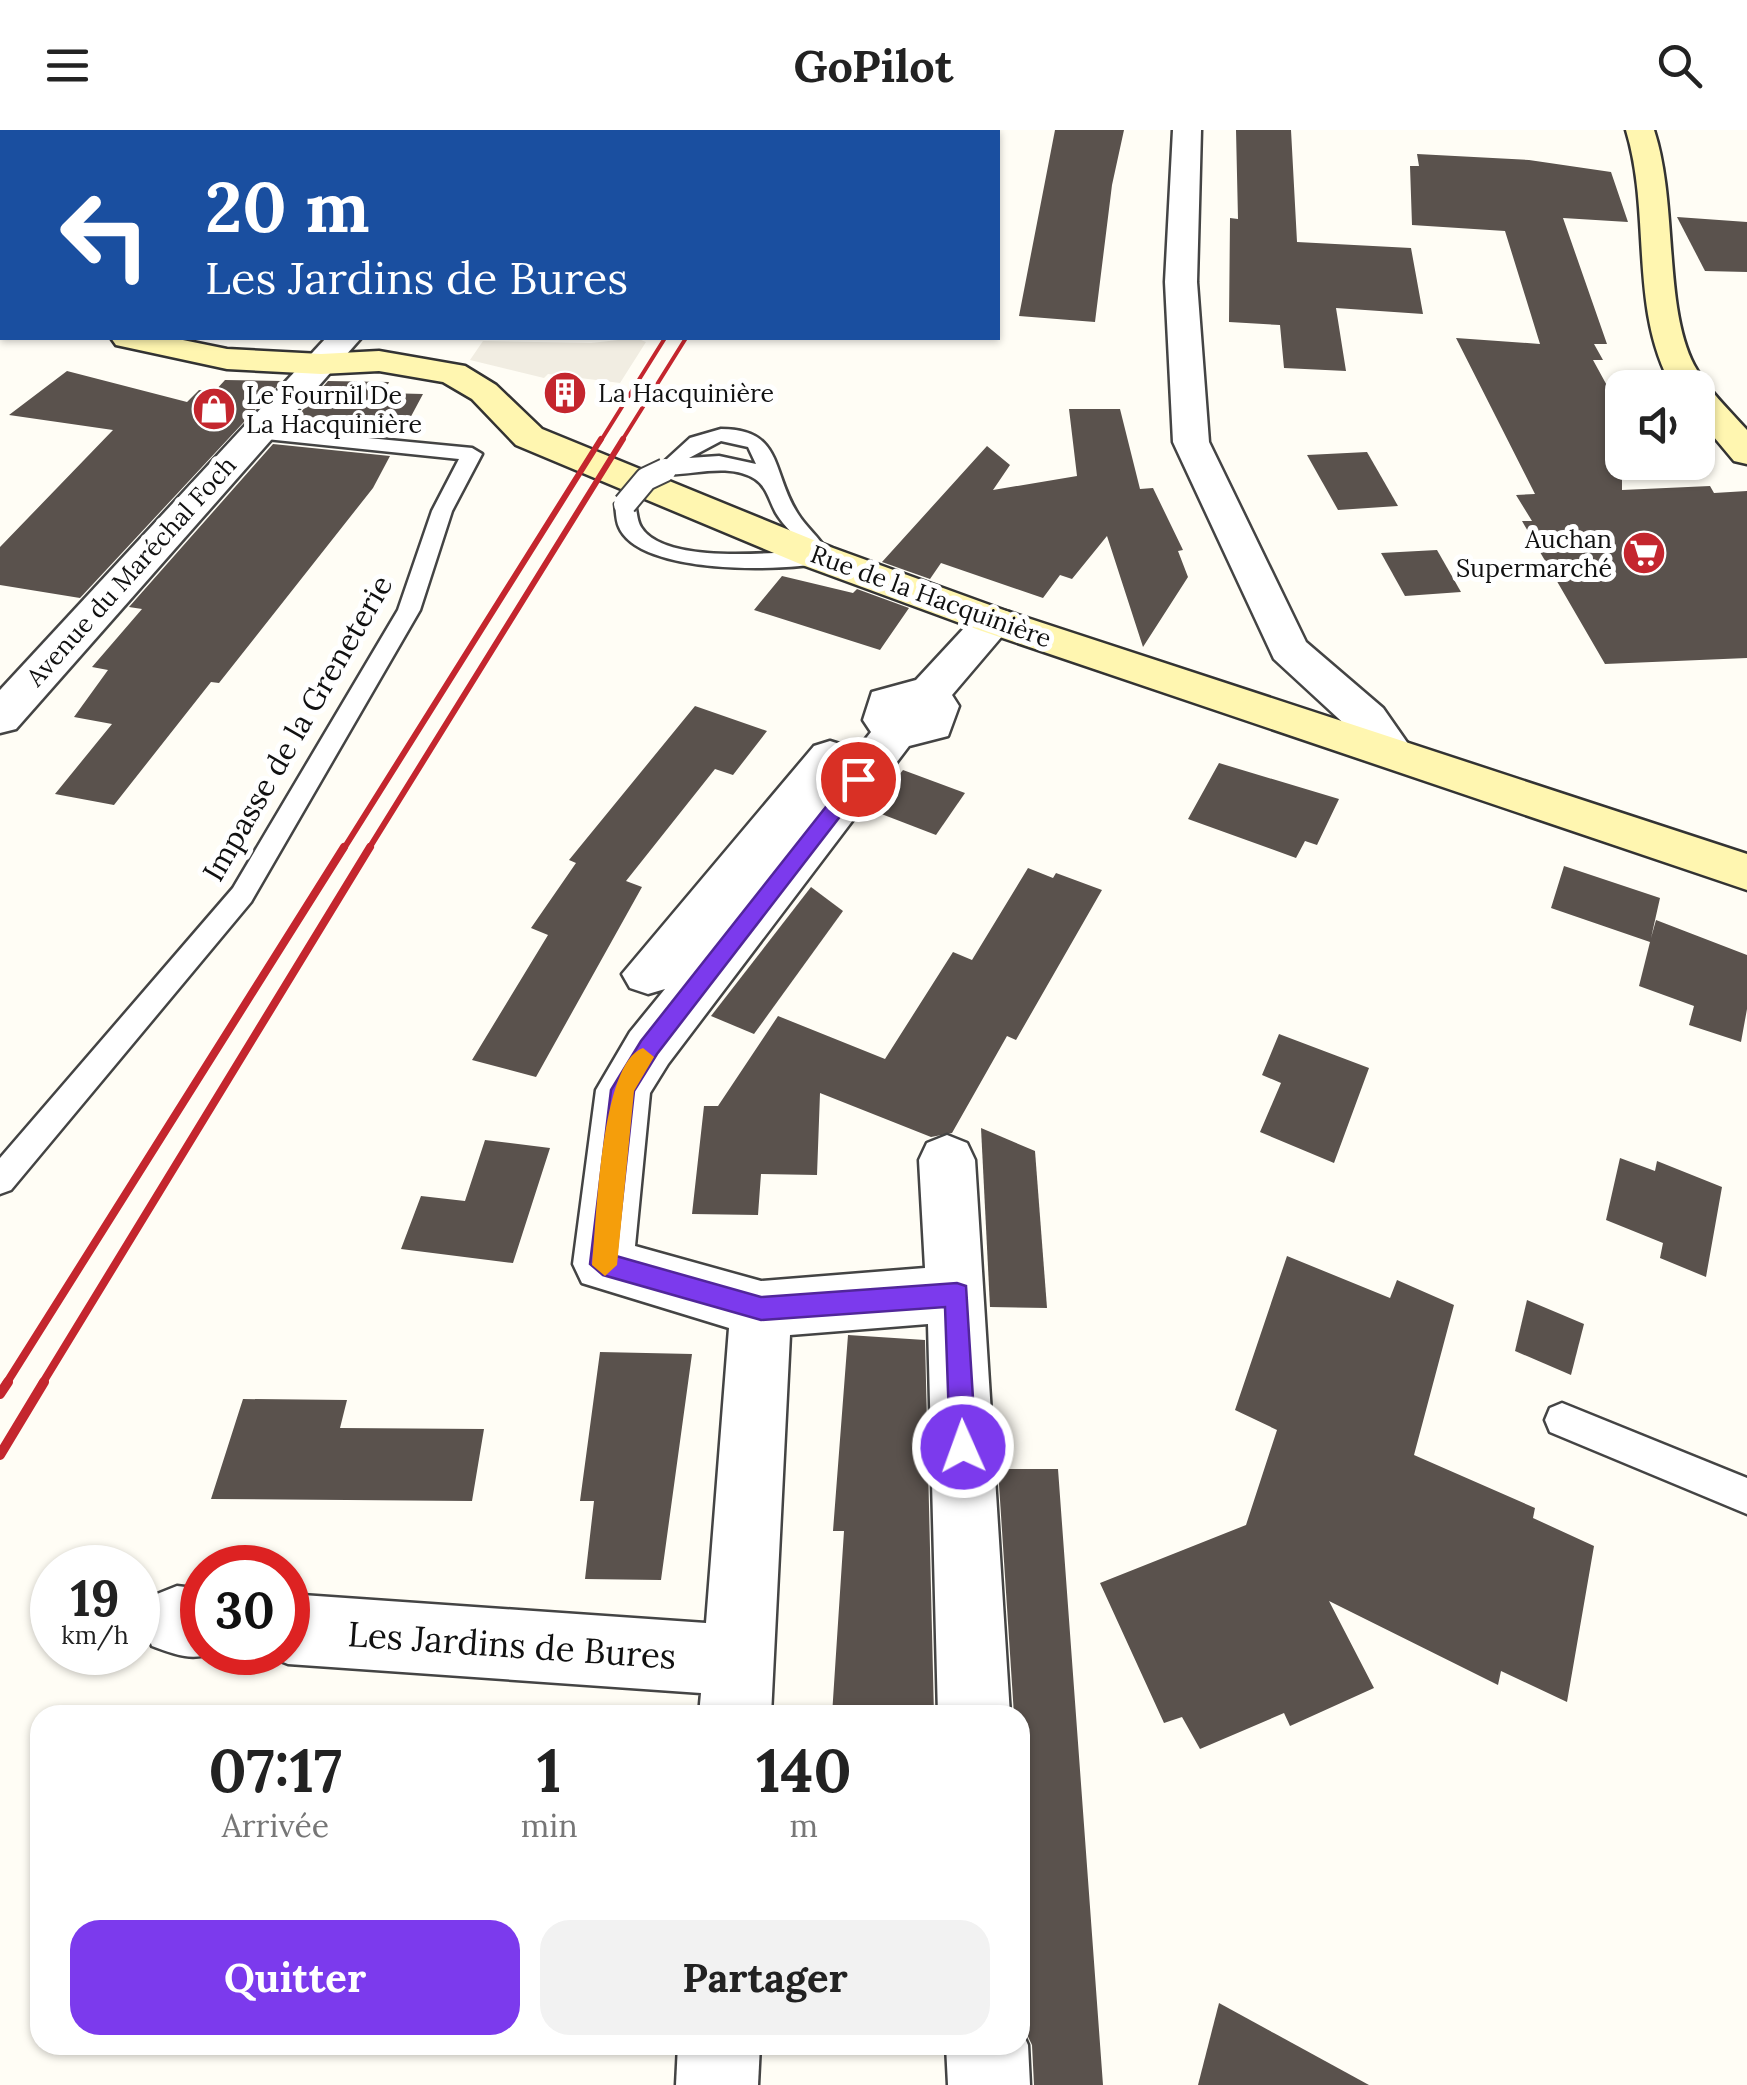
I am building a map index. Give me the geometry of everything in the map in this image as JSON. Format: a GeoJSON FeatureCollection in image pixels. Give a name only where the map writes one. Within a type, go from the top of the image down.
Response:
{"type":"FeatureCollection","features":[{"type":"Feature","properties":{"kind":"street"},"geometry":{"type":"LineString","coordinates":[[1187,130],[1181,282],[1192,442],[1288,649],[1368,719],[1390,751]]}},
{"type":"Feature","properties":{"kind":"street"},"geometry":{"type":"LineString","coordinates":[[1640,130],[1656,181],[1667,344],[1677,370]]}},
{"type":"Feature","properties":{"kind":"street","name":"Rue de la Hacquinière"},"geometry":{"type":"LineString","coordinates":[[136,340],[194,355],[332,351],[453,373],[484,392],[529,436],[820,557],[994,621],[1747,872]]}},
{"type":"Feature","properties":{"kind":"street","name":"Avenue du Maréchal Foch"},"geometry":{"type":"LineString","coordinates":[[0,718],[253,433],[332,351]]}},
{"type":"Feature","properties":{"kind":"street"},"geometry":{"type":"LineString","coordinates":[[1715,410],[1735,426],[1747,453]]}},
{"type":"Feature","properties":{"kind":"street"},"geometry":{"type":"LineString","coordinates":[[957,1294],[761,1308],[603,1264],[623,1090],[649,1048],[902,713],[994,621]]}},
{"type":"Feature","properties":{"kind":"street"},"geometry":{"type":"LineString","coordinates":[[648,974],[848,735],[902,713]]}},
{"type":"Feature","properties":{"kind":"street"},"geometry":{"type":"LineString","coordinates":[[947,1160],[957,1294],[974,1705]]}},
{"type":"Feature","properties":{"kind":"street","name":"Les Jardins de Bures"},"geometry":{"type":"LineString","coordinates":[[310,1632],[736,1688],[761,1308]]}},
{"type":"Feature","properties":{"kind":"street"},"geometry":{"type":"LineString","coordinates":[[717,2085],[718,2055]]}},
{"type":"Feature","properties":{"kind":"street"},"geometry":{"type":"LineString","coordinates":[[988,2055],[989,2085]]}},
{"type":"Feature","properties":{"kind":"lane","name":"Impasse de la Greneterie"},"geometry":{"type":"LineString","coordinates":[[0,1180],[242,895],[408,610],[442,510],[472,454],[253,433]]}},
{"type":"Feature","properties":{"kind":"lane"},"geometry":{"type":"LineString","coordinates":[[722,462],[748,468],[768,480],[793,522],[810,534],[820,557],[727,560],[666,552],[632,535],[624,520],[626,504],[646,479],[669,469],[722,462]]}},
{"type":"Feature","properties":{"kind":"lane"},"geometry":{"type":"LineString","coordinates":[[1562,1420],[1747,1496]]}},
{"type":"Feature","properties":{"kind":"shaded area"},"geometry":{"type":"Polygon","coordinates":[[[483,341],[646,342],[620,383],[548,374],[544,378],[470,360],[483,341]]]}},
{"type":"Feature","properties":{"kind":"building"},"geometry":{"type":"Polygon","coordinates":[[[1055,130],[1124,130],[1112,185],[1095,322],[1019,316],[1055,130]]]}},
{"type":"Feature","properties":{"kind":"building"},"geometry":{"type":"Polygon","coordinates":[[[1236,130],[1291,130],[1297,242],[1411,248],[1423,314],[1336,308],[1346,371],[1284,368],[1280,325],[1229,322],[1230,218],[1238,219],[1236,130]]]}},
{"type":"Feature","properties":{"kind":"building"},"geometry":{"type":"Polygon","coordinates":[[[1417,154],[1529,160],[1611,172],[1628,222],[1563,218],[1607,344],[1594,344],[1603,360],[1593,360],[1605,382],[1605,480],[1622,480],[1622,490],[1710,486],[1714,493],[1747,491],[1747,658],[1605,664],[1522,521],[1532,521],[1516,495],[1535,494],[1456,338],[1540,344],[1505,231],[1412,225],[1410,166],[1419,166],[1417,154]]]}},
{"type":"Feature","properties":{"kind":"building"},"geometry":{"type":"Polygon","coordinates":[[[1677,217],[1747,222],[1747,272],[1705,271],[1677,217]]]}},
{"type":"Feature","properties":{"kind":"building"},"geometry":{"type":"Polygon","coordinates":[[[67,371],[187,402],[199,390],[214,392],[225,380],[282,381],[80,598],[0,585],[0,547],[113,430],[9,415],[67,371]]]}},
{"type":"Feature","properties":{"kind":"building"},"geometry":{"type":"Polygon","coordinates":[[[328,381],[389,382],[384,393],[423,394],[400,437],[288,427],[328,381]]]}},
{"type":"Feature","properties":{"kind":"building"},"geometry":{"type":"Polygon","coordinates":[[[1069,409],[1120,409],[1140,489],[1153,488],[1183,550],[1178,551],[1188,577],[1143,647],[1107,536],[1072,579],[1060,575],[1043,598],[941,563],[930,579],[882,562],[987,446],[1010,465],[993,490],[1077,476],[1069,409]]]}},
{"type":"Feature","properties":{"kind":"building"},"geometry":{"type":"Polygon","coordinates":[[[273,444],[390,456],[373,488],[219,683],[211,682],[114,805],[55,794],[112,724],[74,717],[108,670],[92,667],[142,609],[129,607],[273,444]]]}},
{"type":"Feature","properties":{"kind":"building"},"geometry":{"type":"Polygon","coordinates":[[[1367,452],[1398,506],[1338,510],[1307,455],[1367,452]]]}},
{"type":"Feature","properties":{"kind":"building"},"geometry":{"type":"Polygon","coordinates":[[[1437,550],[1461,592],[1405,596],[1381,553],[1437,550]]]}},
{"type":"Feature","properties":{"kind":"building"},"geometry":{"type":"Polygon","coordinates":[[[782,576],[853,593],[857,589],[909,608],[880,650],[754,610],[782,576]]]}},
{"type":"Feature","properties":{"kind":"building"},"geometry":{"type":"Polygon","coordinates":[[[695,706],[767,731],[733,775],[715,769],[626,881],[642,887],[536,1077],[472,1060],[548,935],[531,928],[576,863],[569,860],[695,706]]]}},
{"type":"Feature","properties":{"kind":"building"},"geometry":{"type":"Polygon","coordinates":[[[1219,763],[1339,799],[1317,845],[1305,841],[1296,858],[1188,819],[1219,763]]]}},
{"type":"Feature","properties":{"kind":"building"},"geometry":{"type":"Polygon","coordinates":[[[903,770],[965,793],[936,835],[871,810],[903,770]]]}},
{"type":"Feature","properties":{"kind":"building"},"geometry":{"type":"Polygon","coordinates":[[[1564,866],[1660,898],[1651,938],[1656,920],[1747,955],[1747,1009],[1741,1042],[1689,1025],[1694,1006],[1639,986],[1650,942],[1551,908],[1564,866]]]}},
{"type":"Feature","properties":{"kind":"building"},"geometry":{"type":"Polygon","coordinates":[[[1028,868],[1053,878],[1056,873],[1102,890],[1016,1040],[1007,1036],[952,1133],[931,1137],[820,1093],[817,1175],[761,1174],[758,1215],[692,1214],[704,1106],[718,1106],[778,1016],[885,1059],[953,952],[972,960],[1028,868]]]}},
{"type":"Feature","properties":{"kind":"building"},"geometry":{"type":"Polygon","coordinates":[[[811,887],[843,911],[754,1034],[711,1016],[811,887]]]}},
{"type":"Feature","properties":{"kind":"building"},"geometry":{"type":"Polygon","coordinates":[[[1279,1034],[1369,1068],[1334,1163],[1260,1132],[1281,1083],[1262,1075],[1279,1034]]]}},
{"type":"Feature","properties":{"kind":"building"},"geometry":{"type":"Polygon","coordinates":[[[981,1128],[1035,1151],[1047,1308],[990,1307],[981,1128]]]}},
{"type":"Feature","properties":{"kind":"building"},"geometry":{"type":"Polygon","coordinates":[[[485,1140],[550,1148],[513,1263],[401,1249],[421,1196],[465,1201],[485,1140]]]}},
{"type":"Feature","properties":{"kind":"building"},"geometry":{"type":"Polygon","coordinates":[[[1620,1158],[1655,1171],[1657,1161],[1722,1187],[1706,1277],[1660,1258],[1663,1243],[1606,1220],[1620,1158]]]}},
{"type":"Feature","properties":{"kind":"building"},"geometry":{"type":"Polygon","coordinates":[[[1287,1256],[1390,1298],[1397,1280],[1454,1305],[1414,1455],[1535,1508],[1533,1518],[1594,1546],[1567,1702],[1501,1671],[1498,1685],[1329,1601],[1374,1688],[1290,1726],[1284,1713],[1200,1749],[1182,1717],[1164,1723],[1100,1583],[1246,1525],[1277,1430],[1235,1410],[1287,1256]]]}},
{"type":"Feature","properties":{"kind":"building"},"geometry":{"type":"Polygon","coordinates":[[[1527,1300],[1584,1324],[1571,1375],[1515,1351],[1527,1300]]]}},
{"type":"Feature","properties":{"kind":"building"},"geometry":{"type":"Polygon","coordinates":[[[848,1335],[925,1340],[934,1705],[833,1705],[844,1531],[833,1531],[848,1335]]]}},
{"type":"Feature","properties":{"kind":"building"},"geometry":{"type":"Polygon","coordinates":[[[600,1352],[692,1354],[661,1580],[585,1579],[594,1501],[580,1501],[600,1352]]]}},
{"type":"Feature","properties":{"kind":"building"},"geometry":{"type":"Polygon","coordinates":[[[243,1399],[347,1400],[340,1428],[484,1429],[472,1501],[211,1499],[243,1399]]]}},
{"type":"Feature","properties":{"kind":"building"},"geometry":{"type":"Polygon","coordinates":[[[998,1469],[1058,1469],[1103,2085],[1034,2085],[1030,2041],[1030,1705],[1013,1705],[998,1469]]]}},
{"type":"Feature","properties":{"kind":"building"},"geometry":{"type":"Polygon","coordinates":[[[1219,2003],[1369,2085],[1198,2085],[1219,2003]]]}},
{"type":"Feature","properties":{"kind":"railway"},"geometry":{"type":"LineString","coordinates":[[600,442],[664,340]]}},
{"type":"Feature","properties":{"kind":"railway"},"geometry":{"type":"LineString","coordinates":[[621,442],[685,340]]}},
{"type":"Feature","properties":{"kind":"railway"},"geometry":{"type":"LineString","coordinates":[[343,850],[601,439]]}},
{"type":"Feature","properties":{"kind":"railway"},"geometry":{"type":"LineString","coordinates":[[368,850],[623,439]]}},
{"type":"Feature","properties":{"kind":"railway"},"geometry":{"type":"LineString","coordinates":[[6,1384],[344,847]]}},
{"type":"Feature","properties":{"kind":"railway"},"geometry":{"type":"LineString","coordinates":[[42,1384],[370,847]]}},
{"type":"Feature","properties":{"kind":"railway"},"geometry":{"type":"LineString","coordinates":[[0,1394],[8,1382]]}},
{"type":"Feature","properties":{"kind":"railway"},"geometry":{"type":"LineString","coordinates":[[0,1455],[44,1382]]}},
{"type":"Feature","properties":{"kind":"slow traffic"},"geometry":{"type":"LineString","coordinates":[[605,1265],[623,1090],[643,1057]]}},
{"type":"Feature","properties":{"kind":"place","name":"La Hacquinière"},"geometry":{"type":"Point","coordinates":[565,393]}},
{"type":"Feature","properties":{"kind":"place","name":"Le Fournil De La Hacquinière"},"geometry":{"type":"Point","coordinates":[214,409]}},
{"type":"Feature","properties":{"kind":"place","name":"Auchan Supermarché"},"geometry":{"type":"Point","coordinates":[1644,553]}},
{"type":"Feature","properties":{"kind":"route"},"geometry":{"type":"LineString","coordinates":[[858,779],[649,1048],[623,1090],[603,1264],[761,1308],[957,1294],[963,1447]]}}]}
